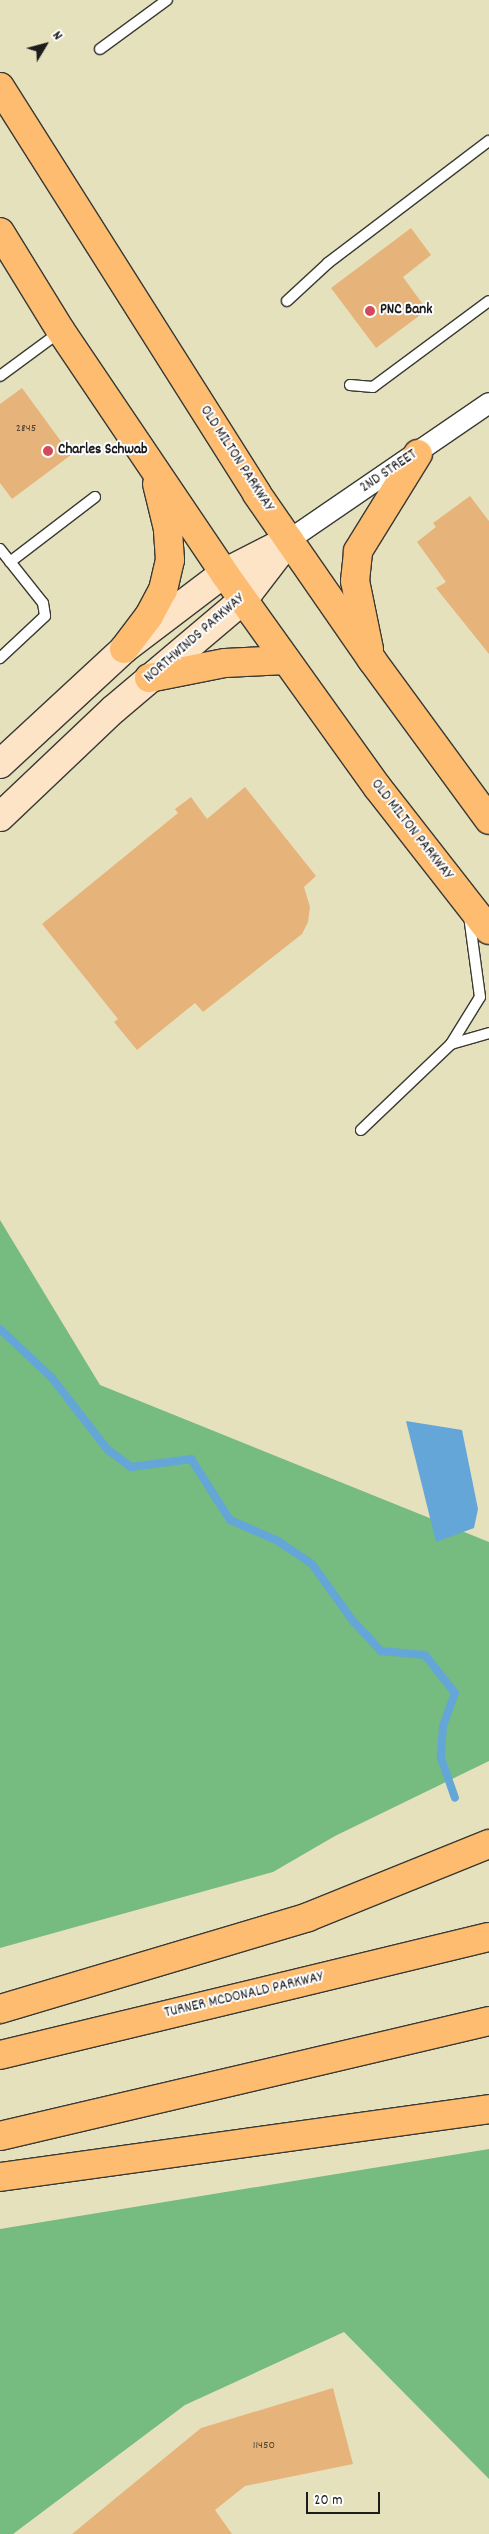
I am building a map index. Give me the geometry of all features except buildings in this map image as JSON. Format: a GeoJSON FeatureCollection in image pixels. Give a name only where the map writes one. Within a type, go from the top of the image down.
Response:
{"type":"FeatureCollection","features":[{"type":"Feature","properties":{"kind":"highway","name":"OLD MILTON PARKWAY"},"geometry":{"type":"LineString","coordinates":[[0,87],[289,540],[372,660],[489,820]]}},
{"type":"Feature","properties":{"kind":"highway","name":"OLD MILTON PARKWAY"},"geometry":{"type":"LineString","coordinates":[[0,232],[61,331],[224,573],[378,788],[489,930]]}},
{"type":"Feature","properties":{"kind":"highway"},"geometry":{"type":"LineString","coordinates":[[372,660],[355,581],[358,551],[418,454]]}},
{"type":"Feature","properties":{"kind":"highway"},"geometry":{"type":"LineString","coordinates":[[124,650],[149,616],[163,590],[170,560],[168,529],[152,466]]}},
{"type":"Feature","properties":{"kind":"highway"},"geometry":{"type":"LineString","coordinates":[[149,678],[224,663],[286,660]]}},
{"type":"Feature","properties":{"kind":"highway"},"geometry":{"type":"LineString","coordinates":[[0,2009],[308,1917],[489,1844]]}},
{"type":"Feature","properties":{"kind":"highway","name":"TURNER MCDONALD PARKWAY"},"geometry":{"type":"LineString","coordinates":[[0,2055],[489,1937]]}},
{"type":"Feature","properties":{"kind":"highway"},"geometry":{"type":"LineString","coordinates":[[0,2136],[489,2021]]}},
{"type":"Feature","properties":{"kind":"highway"},"geometry":{"type":"LineString","coordinates":[[0,2176],[489,2109]]}},
{"type":"Feature","properties":{"kind":"street","name":"2ND STREET"},"geometry":{"type":"LineString","coordinates":[[289,540],[418,454],[489,403]]}},
{"type":"Feature","properties":{"kind":"street","name":"NORTHWINDS PARKWAY"},"geometry":{"type":"LineString","coordinates":[[0,764],[124,650],[224,573],[289,540]]}},
{"type":"Feature","properties":{"kind":"street","name":"NORTHWINDS PARKWAY"},"geometry":{"type":"LineString","coordinates":[[0,817],[149,678],[243,600],[289,540]]}},
{"type":"Feature","properties":{"kind":"lane"},"geometry":{"type":"LineString","coordinates":[[100,50],[167,0]]}},
{"type":"Feature","properties":{"kind":"lane"},"geometry":{"type":"LineString","coordinates":[[287,301],[328,263],[489,141]]}},
{"type":"Feature","properties":{"kind":"lane"},"geometry":{"type":"LineString","coordinates":[[350,385],[373,387],[489,301]]}},
{"type":"Feature","properties":{"kind":"lane"},"geometry":{"type":"LineString","coordinates":[[0,376],[61,331]]}},
{"type":"Feature","properties":{"kind":"lane"},"geometry":{"type":"LineString","coordinates":[[10,562],[95,497]]}},
{"type":"Feature","properties":{"kind":"lane"},"geometry":{"type":"LineString","coordinates":[[0,549],[43,603],[45,616],[0,658]]}},
{"type":"Feature","properties":{"kind":"lane"},"geometry":{"type":"LineString","coordinates":[[361,1130],[451,1044],[480,997],[467,902]]}},
{"type":"Feature","properties":{"kind":"lane"},"geometry":{"type":"LineString","coordinates":[[451,1044],[489,1033]]}},
{"type":"Feature","properties":{"kind":"green space"},"geometry":{"type":"Polygon","coordinates":[[[0,1220],[100,1385],[489,1542],[489,1761],[335,1836],[273,1872],[0,1948],[0,1220]]]}},
{"type":"Feature","properties":{"kind":"green space"},"geometry":{"type":"Polygon","coordinates":[[[489,2149],[489,2479],[344,2332],[185,2405],[13,2534],[0,2534],[0,2229],[489,2149]]]}},
{"type":"Feature","properties":{"kind":"water"},"geometry":{"type":"Polygon","coordinates":[[[406,1421],[462,1430],[478,1509],[474,1528],[436,1542],[406,1421]]]}},
{"type":"Feature","properties":{"kind":"waterway"},"geometry":{"type":"LineString","coordinates":[[0,1329],[52,1378],[107,1449],[131,1467],[191,1459],[230,1520],[278,1541],[312,1564],[353,1621],[381,1651],[425,1655],[455,1693],[443,1726],[441,1758],[455,1798]]}},
{"type":"Feature","properties":{"kind":"place","name":"PNC Bank"},"geometry":{"type":"Point","coordinates":[370,311]}},
{"type":"Feature","properties":{"kind":"place","name":"Charles Schwab"},"geometry":{"type":"Point","coordinates":[48,451]}}]}
